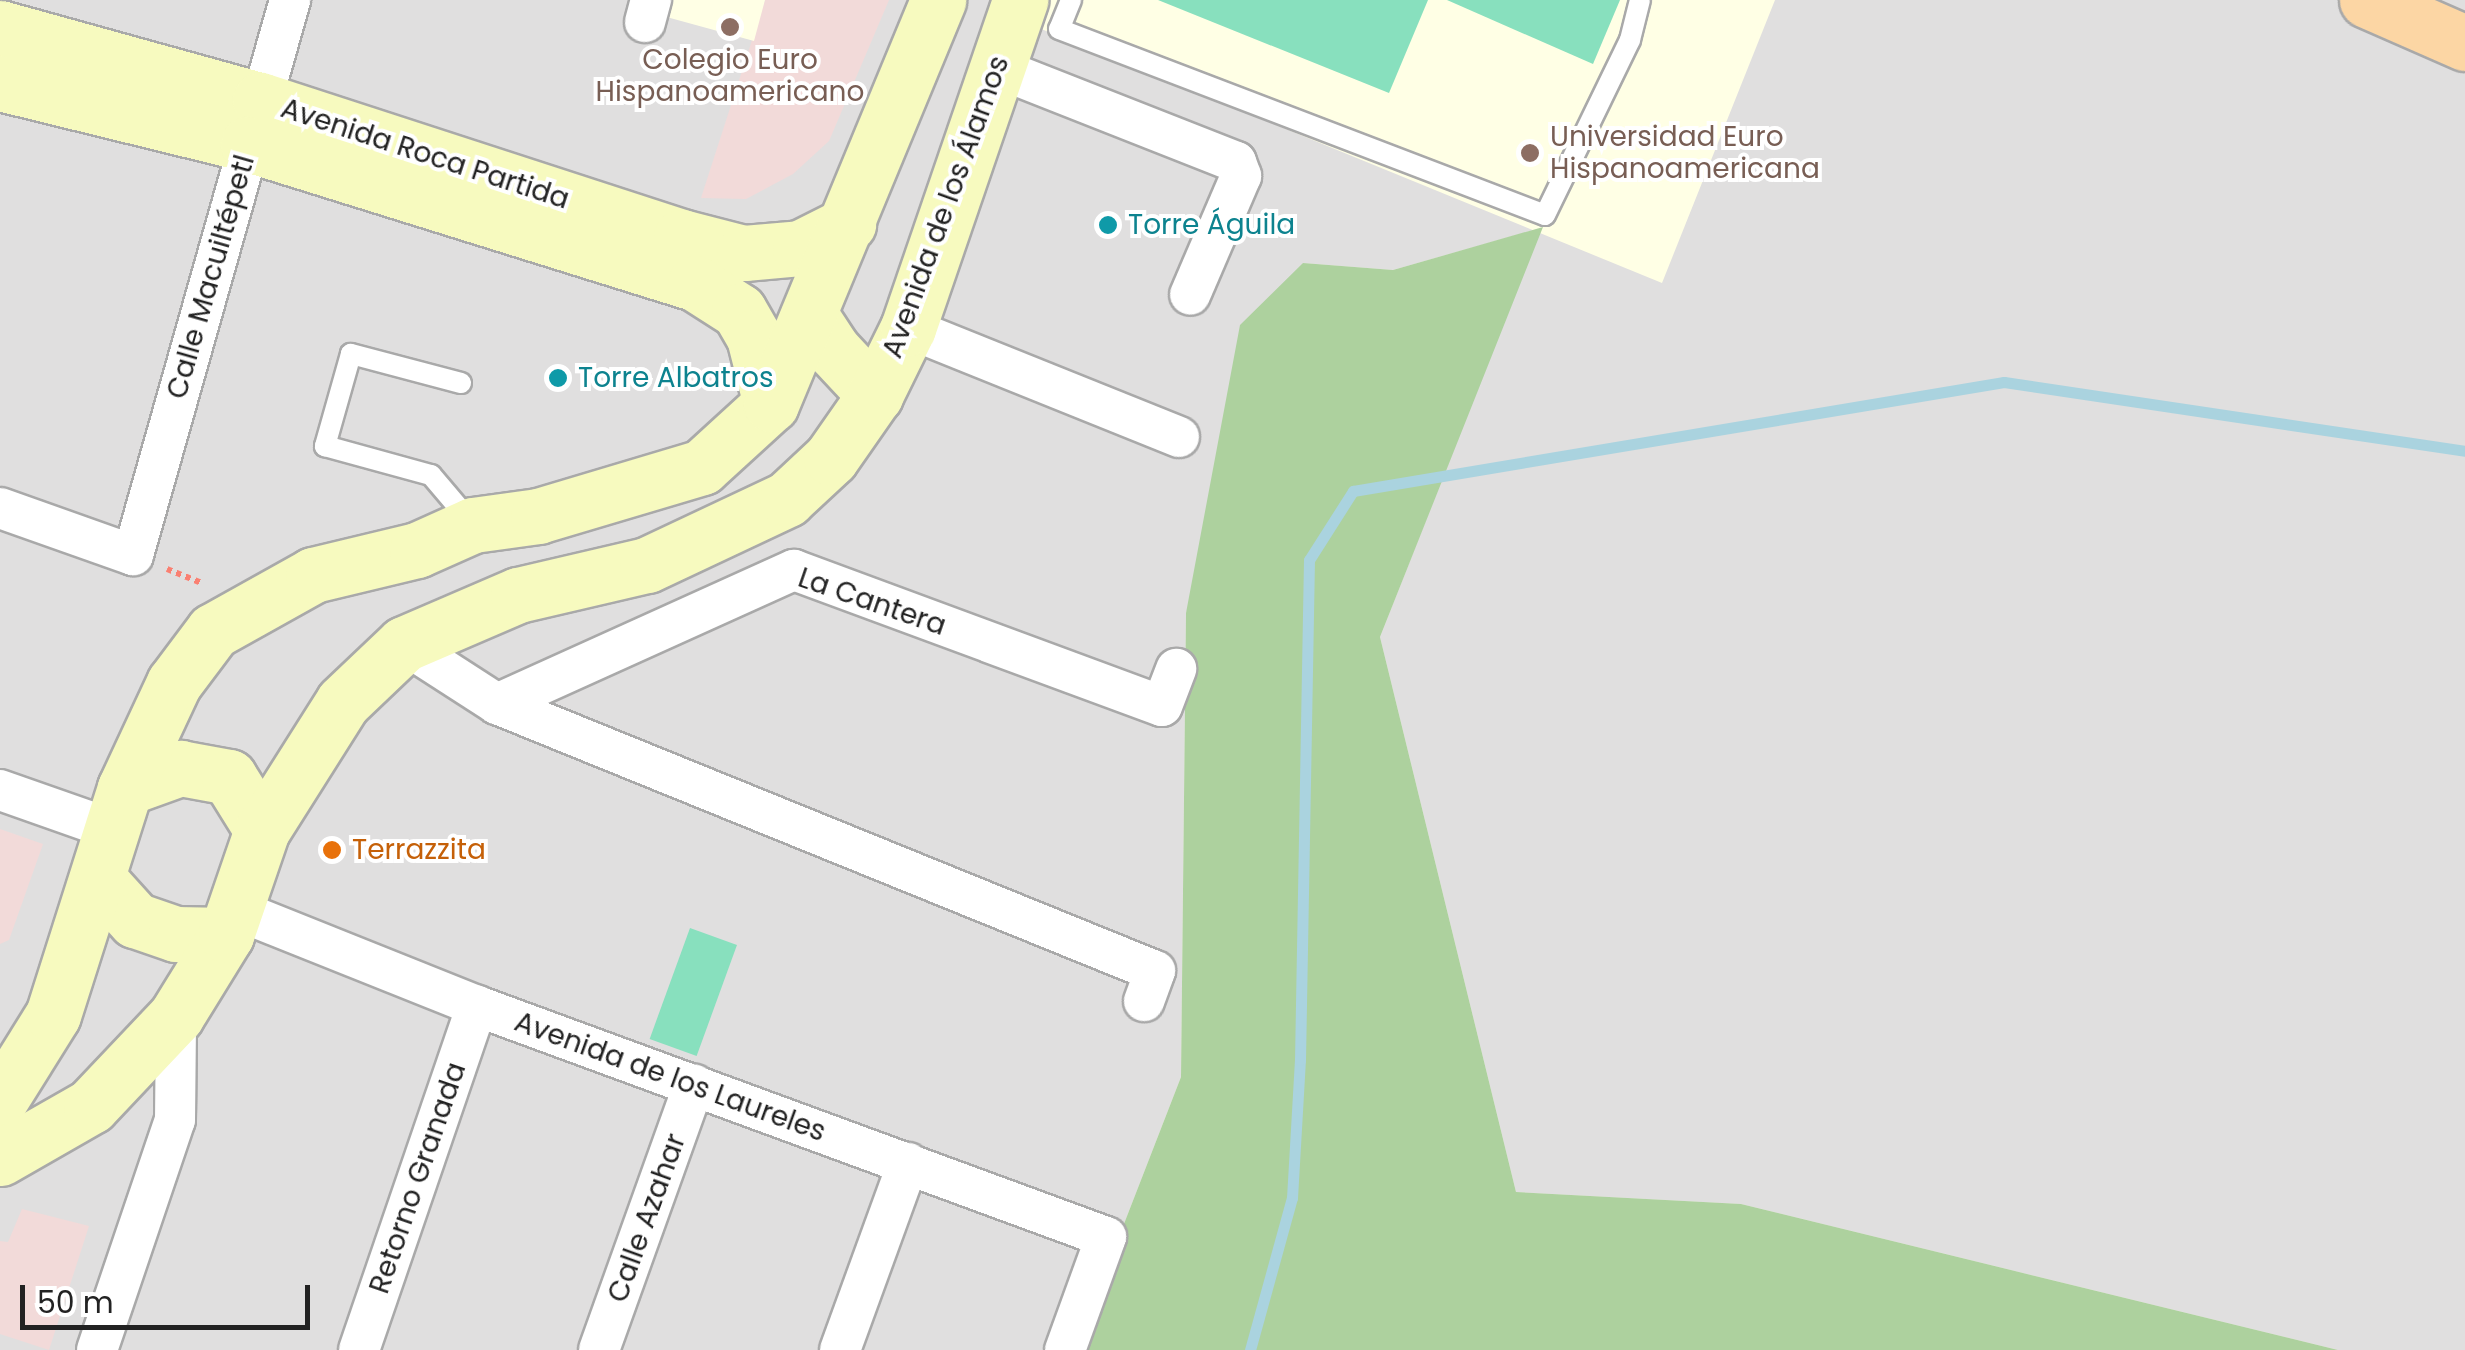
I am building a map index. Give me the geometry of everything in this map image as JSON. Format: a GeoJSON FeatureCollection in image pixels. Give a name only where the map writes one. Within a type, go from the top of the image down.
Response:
{"type":"FeatureCollection","features":[{"type":"Feature","properties":{"kind":"main road"},"geometry":{"type":"LineString","coordinates":[[2367,0],[2465,43]]}},
{"type":"Feature","properties":{"kind":"street","name":"Calle Macuiltépetl"},"geometry":{"type":"LineString","coordinates":[[133,554],[290,0]]}},
{"type":"Feature","properties":{"kind":"street"},"geometry":{"type":"LineString","coordinates":[[0,1100],[54,1015],[111,831],[174,683],[213,631],[313,575],[417,550],[474,525],[538,516],[702,466],[771,404],[938,0]]}},
{"type":"Feature","properties":{"kind":"street","name":"Avenida de los Álamos"},"geometry":{"type":"LineString","coordinates":[[0,1158],[91,1106],[176,1016],[232,922],[262,830],[343,702],[404,644],[518,596],[647,564],[787,499],[831,458],[875,395],[908,328],[1020,0]]}},
{"type":"Feature","properties":{"kind":"street","name":"Avenida Roca Partida"},"geometry":{"type":"LineString","coordinates":[[0,28],[695,283],[738,311],[754,337],[771,404]]}},
{"type":"Feature","properties":{"kind":"street"},"geometry":{"type":"LineString","coordinates":[[995,68],[1224,153],[1236,162],[1240,176],[1190,295]]}},
{"type":"Feature","properties":{"kind":"street","name":"Avenida Roca Partida"},"geometry":{"type":"LineString","coordinates":[[0,83],[254,122],[744,253],[800,248],[848,224]]}},
{"type":"Feature","properties":{"kind":"street"},"geometry":{"type":"LineString","coordinates":[[810,315],[833,350],[875,395]]}},
{"type":"Feature","properties":{"kind":"street"},"geometry":{"type":"LineString","coordinates":[[908,328],[1179,437]]}},
{"type":"Feature","properties":{"kind":"street"},"geometry":{"type":"LineString","coordinates":[[0,508],[133,554]]}},
{"type":"Feature","properties":{"kind":"street","name":"La Cantera"},"geometry":{"type":"LineString","coordinates":[[497,704],[794,570],[1162,706],[1176,669]]}},
{"type":"Feature","properties":{"kind":"street"},"geometry":{"type":"LineString","coordinates":[[404,644],[497,704],[1155,971],[1144,1001]]}},
{"type":"Feature","properties":{"kind":"street"},"geometry":{"type":"LineString","coordinates":[[111,831],[180,768],[229,777],[262,830]]}},
{"type":"Feature","properties":{"kind":"street"},"geometry":{"type":"LineString","coordinates":[[0,790],[111,831]]}},
{"type":"Feature","properties":{"kind":"street"},"geometry":{"type":"LineString","coordinates":[[111,831],[135,920],[176,934],[232,922]]}},
{"type":"Feature","properties":{"kind":"street","name":"Avenida de los Laureles"},"geometry":{"type":"LineString","coordinates":[[232,922],[477,1006],[1106,1238],[1064,1350]]}},
{"type":"Feature","properties":{"kind":"street","name":"Retorno Granada"},"geometry":{"type":"LineString","coordinates":[[358,1350],[477,1006]]}},
{"type":"Feature","properties":{"kind":"street"},"geometry":{"type":"LineString","coordinates":[[96,1350],[175,1120],[176,1016]]}},
{"type":"Feature","properties":{"kind":"street","name":"Calle Azahar"},"geometry":{"type":"LineString","coordinates":[[600,1350],[694,1085]]}},
{"type":"Feature","properties":{"kind":"street"},"geometry":{"type":"LineString","coordinates":[[840,1350],[908,1164]]}},
{"type":"Feature","properties":{"kind":"lane"},"geometry":{"type":"LineString","coordinates":[[1072,0],[1060,29],[1545,215],[1630,40],[1640,0]]}},
{"type":"Feature","properties":{"kind":"lane"},"geometry":{"type":"LineString","coordinates":[[461,383],[351,354],[325,446],[431,476],[474,525]]}},
{"type":"Feature","properties":{"kind":"path"},"geometry":{"type":"LineString","coordinates":[[133,554],[203,584],[213,631]]}},
{"type":"Feature","properties":{"kind":"shaded area"},"geometry":{"type":"Polygon","coordinates":[[[0,0],[2465,0],[2465,1350],[2338,1350],[1741,1204],[1516,1192],[1380,637],[1541,228],[1393,270],[1303,263],[1186,613],[1181,1077],[1075,1350],[0,1350],[0,0]]]}},
{"type":"Feature","properties":{"kind":"shaded area","name":"Colegio Euro Hispanoamericano"},"geometry":{"type":"Polygon","coordinates":[[[656,0],[765,0],[754,41],[652,13],[656,0]]]}},
{"type":"Feature","properties":{"kind":"shaded area"},"geometry":{"type":"Polygon","coordinates":[[[765,0],[889,0],[829,141],[793,174],[746,199],[701,198],[765,0]]]}},
{"type":"Feature","properties":{"kind":"shaded area","name":"Universidad Euro Hispanoamericana"},"geometry":{"type":"Polygon","coordinates":[[[1039,0],[1775,0],[1662,283],[1029,24],[1039,0]]]}},
{"type":"Feature","properties":{"kind":"shaded area"},"geometry":{"type":"Polygon","coordinates":[[[0,829],[43,844],[9,940],[0,944],[0,829]]]}},
{"type":"Feature","properties":{"kind":"shaded area"},"geometry":{"type":"Polygon","coordinates":[[[22,1209],[89,1226],[49,1350],[0,1334],[0,1241],[8,1242],[22,1209]]]}},
{"type":"Feature","properties":{"kind":"green space"},"geometry":{"type":"Polygon","coordinates":[[[1158,0],[1428,0],[1389,93],[1158,0]]]}},
{"type":"Feature","properties":{"kind":"green space"},"geometry":{"type":"Polygon","coordinates":[[[1447,0],[1620,0],[1593,64],[1447,0]]]}},
{"type":"Feature","properties":{"kind":"green space"},"geometry":{"type":"Polygon","coordinates":[[[1543,227],[1380,637],[1516,1192],[1741,1204],[2338,1350],[1075,1350],[1181,1077],[1186,613],[1240,325],[1303,263],[1393,270],[1543,227]]]}},
{"type":"Feature","properties":{"kind":"green space"},"geometry":{"type":"Polygon","coordinates":[[[690,928],[737,945],[697,1056],[650,1039],[690,928]]]}},
{"type":"Feature","properties":{"kind":"waterway"},"geometry":{"type":"LineString","coordinates":[[1250,1350],[1292,1198],[1300,1060],[1309,560],[1353,491],[2004,382],[2465,451]]}},
{"type":"Feature","properties":{"kind":"place","name":"Colegio Euro Hispanoamericano"},"geometry":{"type":"Point","coordinates":[730,27]}},
{"type":"Feature","properties":{"kind":"place","name":"Universidad Euro Hispanoamericana"},"geometry":{"type":"Point","coordinates":[1530,153]}},
{"type":"Feature","properties":{"kind":"place","name":"Torre Águila"},"geometry":{"type":"Point","coordinates":[1108,225]}},
{"type":"Feature","properties":{"kind":"place","name":"Torre Albatros"},"geometry":{"type":"Point","coordinates":[558,378]}},
{"type":"Feature","properties":{"kind":"place","name":"Terrazzita"},"geometry":{"type":"Point","coordinates":[332,850]}}]}
